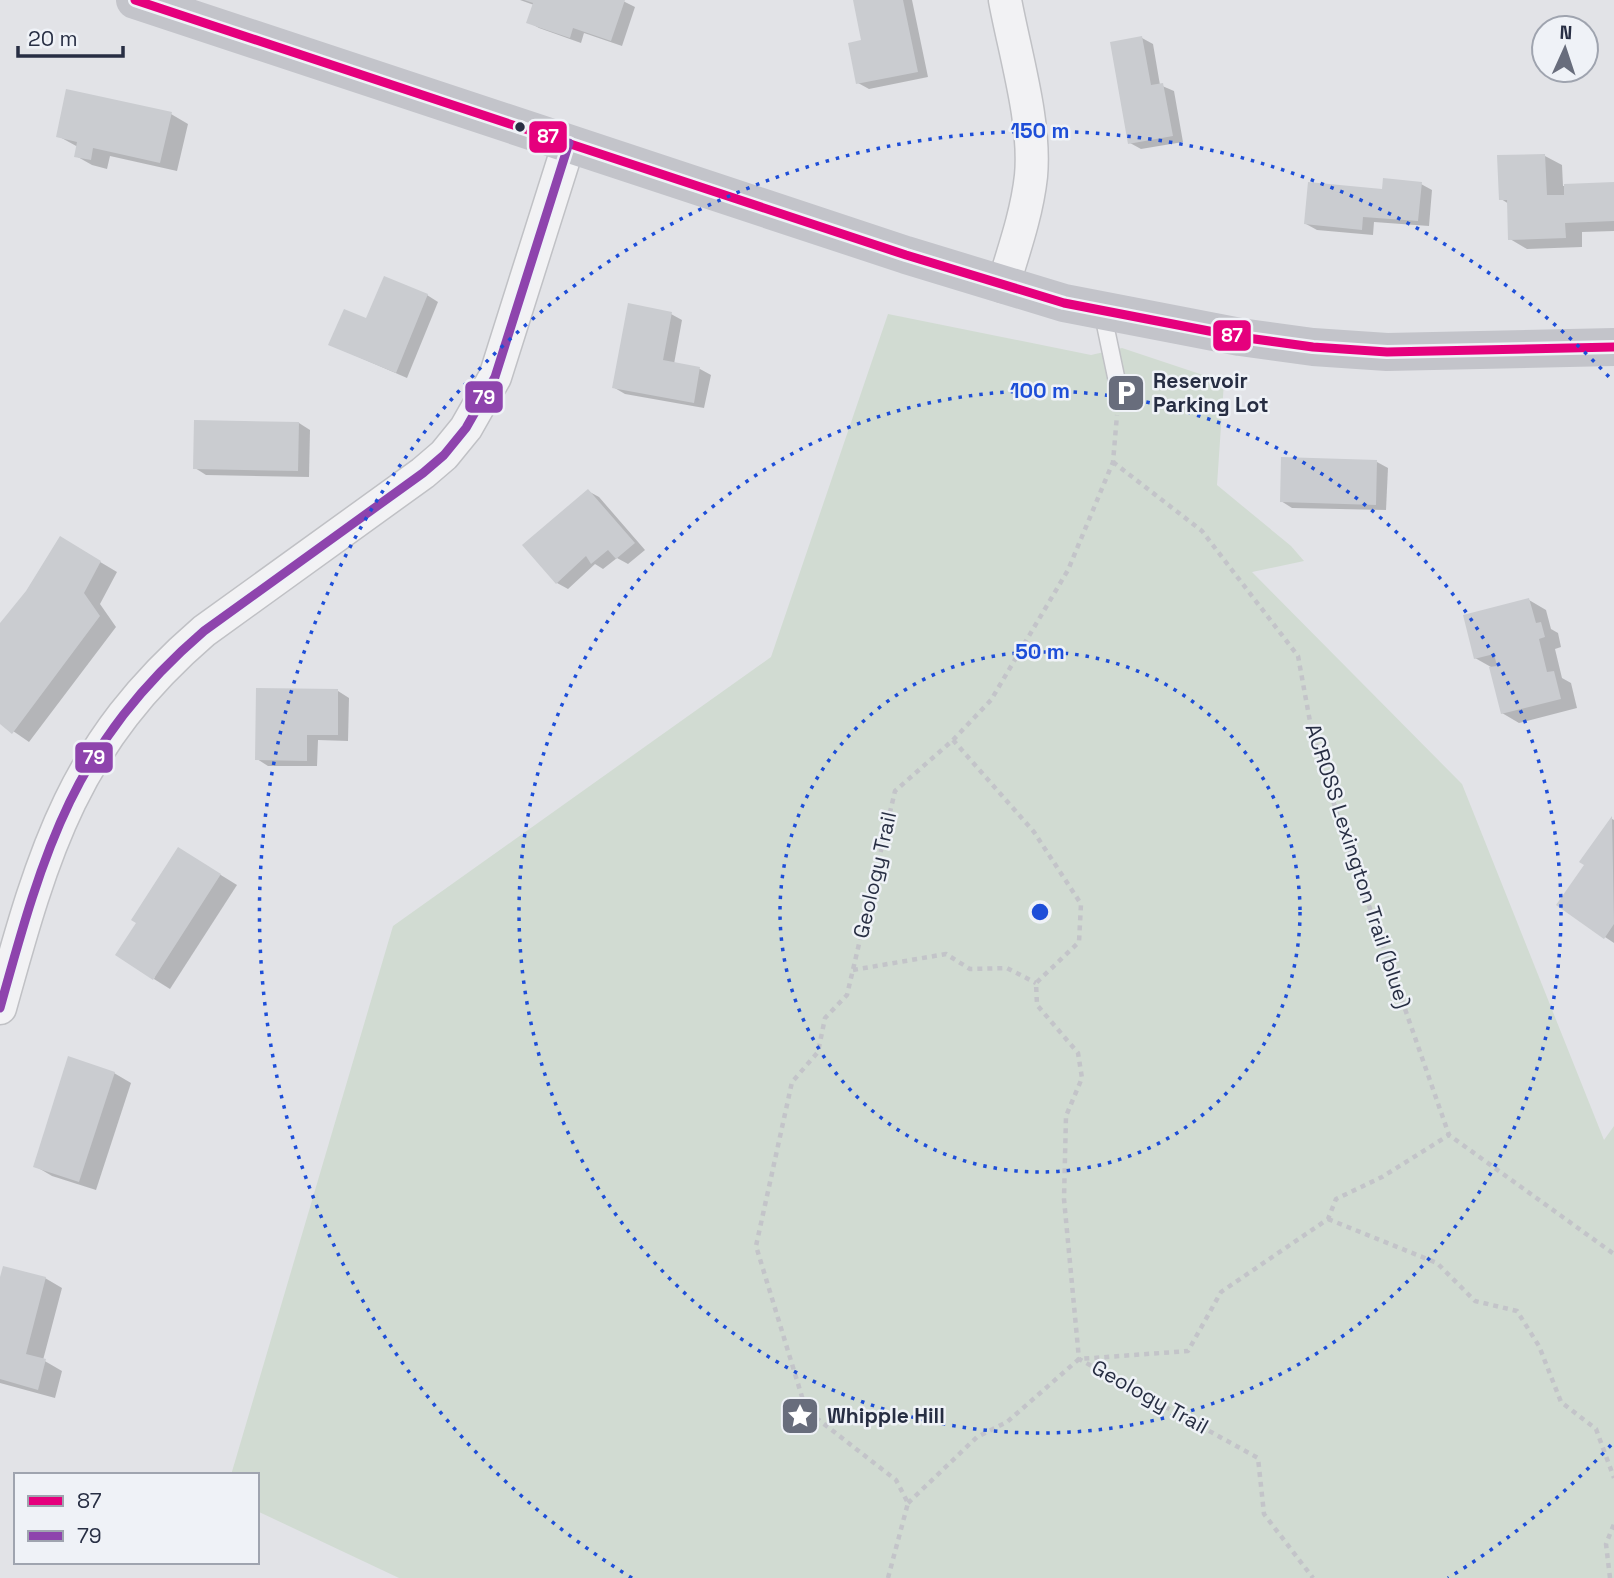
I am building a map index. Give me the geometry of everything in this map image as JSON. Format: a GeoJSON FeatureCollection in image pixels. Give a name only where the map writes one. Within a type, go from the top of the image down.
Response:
{"type":"FeatureCollection","features":[{"type":"Feature","properties":{"kind":"street"},"geometry":{"type":"LineString","coordinates":[[135,0],[906,255],[1003,286],[1102,310],[1240,337],[1375,351],[1614,347]]}},
{"type":"Feature","properties":{"kind":"street"},"geometry":{"type":"LineString","coordinates":[[1003,286],[1022,224],[1031,174],[1026,109],[1004,0]]}},
{"type":"Feature","properties":{"kind":"street"},"geometry":{"type":"LineString","coordinates":[[0,1008],[40,871],[61,817],[85,769],[129,707],[174,658],[204,631],[444,455],[484,401],[505,349],[569,142]]}},
{"type":"Feature","properties":{"kind":"lane"},"geometry":{"type":"LineString","coordinates":[[1102,310],[1119,391]]}},
{"type":"Feature","properties":{"kind":"path","name":"Geology Trail"},"geometry":{"type":"LineString","coordinates":[[908,1503],[896,1480],[806,1410],[756,1246],[792,1082],[818,1052],[825,1018],[847,995],[895,791],[954,740],[991,701],[1068,570],[1114,463]]}},
{"type":"Feature","properties":{"kind":"path","name":"ACROSS Lexington Trail (blue)"},"geometry":{"type":"LineString","coordinates":[[1114,463],[1202,531],[1298,656],[1311,727],[1338,817],[1448,1135]]}},
{"type":"Feature","properties":{"kind":"path"},"geometry":{"type":"LineString","coordinates":[[853,970],[946,954],[970,969],[1007,968],[1036,983],[1079,942],[1081,904],[1034,832],[954,740]]}},
{"type":"Feature","properties":{"kind":"path","name":"Geology Trail"},"geometry":{"type":"LineString","coordinates":[[1036,983],[1037,1005],[1078,1053],[1082,1078],[1066,1116],[1064,1199],[1079,1359],[1258,1458],[1264,1514],[1313,1578]]}},
{"type":"Feature","properties":{"kind":"path"},"geometry":{"type":"LineString","coordinates":[[888,1578],[908,1503],[977,1437],[1007,1422],[1079,1359],[1188,1352],[1221,1292],[1328,1219],[1336,1199],[1382,1177],[1448,1135],[1614,1254]]}},
{"type":"Feature","properties":{"kind":"path"},"geometry":{"type":"LineString","coordinates":[[1328,1219],[1437,1263],[1475,1300],[1517,1311],[1539,1346],[1561,1402],[1596,1429],[1614,1478]]}},
{"type":"Feature","properties":{"kind":"path"},"geometry":{"type":"LineString","coordinates":[[1610,1578],[1606,1544],[1614,1524]]}},
{"type":"Feature","properties":{"kind":"shaded area","name":"Whipple Hill"},"geometry":{"type":"Polygon","coordinates":[[[888,314],[1091,355],[1122,348],[1224,382],[1217,485],[1291,546],[1304,561],[1252,572],[1462,784],[1604,1140],[1614,1126],[1614,1578],[399,1578],[259,1512],[259,1473],[232,1473],[393,926],[771,657],[888,314]]]}},
{"type":"Feature","properties":{"kind":"building"},"geometry":{"type":"Polygon","coordinates":[[[524,0],[625,0],[611,41],[573,28],[570,38],[526,23],[533,3],[524,0]]]}},
{"type":"Feature","properties":{"kind":"building"},"geometry":{"type":"Polygon","coordinates":[[[853,0],[903,0],[918,72],[856,84],[848,43],[861,40],[853,0]]]}},
{"type":"Feature","properties":{"kind":"building"},"geometry":{"type":"Polygon","coordinates":[[[1142,36],[1151,85],[1163,83],[1173,136],[1128,144],[1110,42],[1142,36]]]}},
{"type":"Feature","properties":{"kind":"building"},"geometry":{"type":"Polygon","coordinates":[[[66,89],[172,112],[160,163],[93,148],[91,160],[74,157],[77,142],[56,137],[66,89]]]}},
{"type":"Feature","properties":{"kind":"building"},"geometry":{"type":"Polygon","coordinates":[[[1545,154],[1547,195],[1564,195],[1564,184],[1614,182],[1614,221],[1565,223],[1566,238],[1508,240],[1507,200],[1499,200],[1497,155],[1545,154]]]}},
{"type":"Feature","properties":{"kind":"building"},"geometry":{"type":"Polygon","coordinates":[[[1383,178],[1422,182],[1418,221],[1363,217],[1362,230],[1304,224],[1308,182],[1382,189],[1383,178]]]}},
{"type":"Feature","properties":{"kind":"building"},"geometry":{"type":"Polygon","coordinates":[[[384,276],[428,294],[396,373],[328,345],[344,309],[366,318],[384,276]]]}},
{"type":"Feature","properties":{"kind":"building"},"geometry":{"type":"Polygon","coordinates":[[[628,303],[672,312],[663,360],[700,367],[694,403],[612,388],[628,303]]]}},
{"type":"Feature","properties":{"kind":"building"},"geometry":{"type":"Polygon","coordinates":[[[194,420],[299,422],[298,471],[193,469],[194,420]]]}},
{"type":"Feature","properties":{"kind":"building"},"geometry":{"type":"Polygon","coordinates":[[[1281,457],[1377,460],[1376,505],[1280,502],[1281,457]]]}},
{"type":"Feature","properties":{"kind":"building"},"geometry":{"type":"Polygon","coordinates":[[[588,489],[635,543],[616,559],[608,550],[591,564],[586,556],[556,584],[522,545],[588,489]]]}},
{"type":"Feature","properties":{"kind":"building"},"geometry":{"type":"Polygon","coordinates":[[[60,536],[101,561],[84,593],[100,616],[12,734],[0,724],[0,623],[26,591],[60,536]]]}},
{"type":"Feature","properties":{"kind":"building"},"geometry":{"type":"Polygon","coordinates":[[[1529,598],[1536,623],[1541,622],[1545,637],[1539,639],[1547,672],[1554,671],[1561,699],[1501,714],[1489,667],[1497,666],[1494,654],[1474,659],[1463,615],[1529,598]]]}},
{"type":"Feature","properties":{"kind":"building"},"geometry":{"type":"Polygon","coordinates":[[[256,688],[338,689],[338,735],[307,735],[307,761],[255,760],[256,688]]]}},
{"type":"Feature","properties":{"kind":"building"},"geometry":{"type":"Polygon","coordinates":[[[1612,816],[1614,924],[1604,939],[1556,905],[1584,865],[1579,862],[1612,816]]]}},
{"type":"Feature","properties":{"kind":"building"},"geometry":{"type":"Polygon","coordinates":[[[178,847],[221,874],[153,980],[115,955],[136,923],[131,920],[178,847]]]}},
{"type":"Feature","properties":{"kind":"building"},"geometry":{"type":"Polygon","coordinates":[[[68,1056],[115,1072],[79,1182],[33,1167],[68,1056]]]}},
{"type":"Feature","properties":{"kind":"building"},"geometry":{"type":"Polygon","coordinates":[[[3,1266],[46,1277],[26,1354],[46,1359],[38,1390],[0,1379],[0,1277],[3,1266]]]}},
{"type":"Feature","properties":{"kind":"transit line","name":"87"},"geometry":{"type":"LineString","coordinates":[[135,0],[906,255],[1064,303],[1240,337],[1313,347],[1387,352],[1614,347]]}},
{"type":"Feature","properties":{"kind":"transit line","name":"79"},"geometry":{"type":"LineString","coordinates":[[0,1008],[32,898],[50,848],[70,802],[94,758],[123,715],[160,673],[204,631],[423,473],[444,455],[466,428],[495,377],[569,143]]}},
{"type":"Feature","properties":{"kind":"place","name":"Reservoir Parking Lot"},"geometry":{"type":"Point","coordinates":[1126,393]}},
{"type":"Feature","properties":{"kind":"place","name":"Whipple Hill"},"geometry":{"type":"Point","coordinates":[800,1416]}}]}
